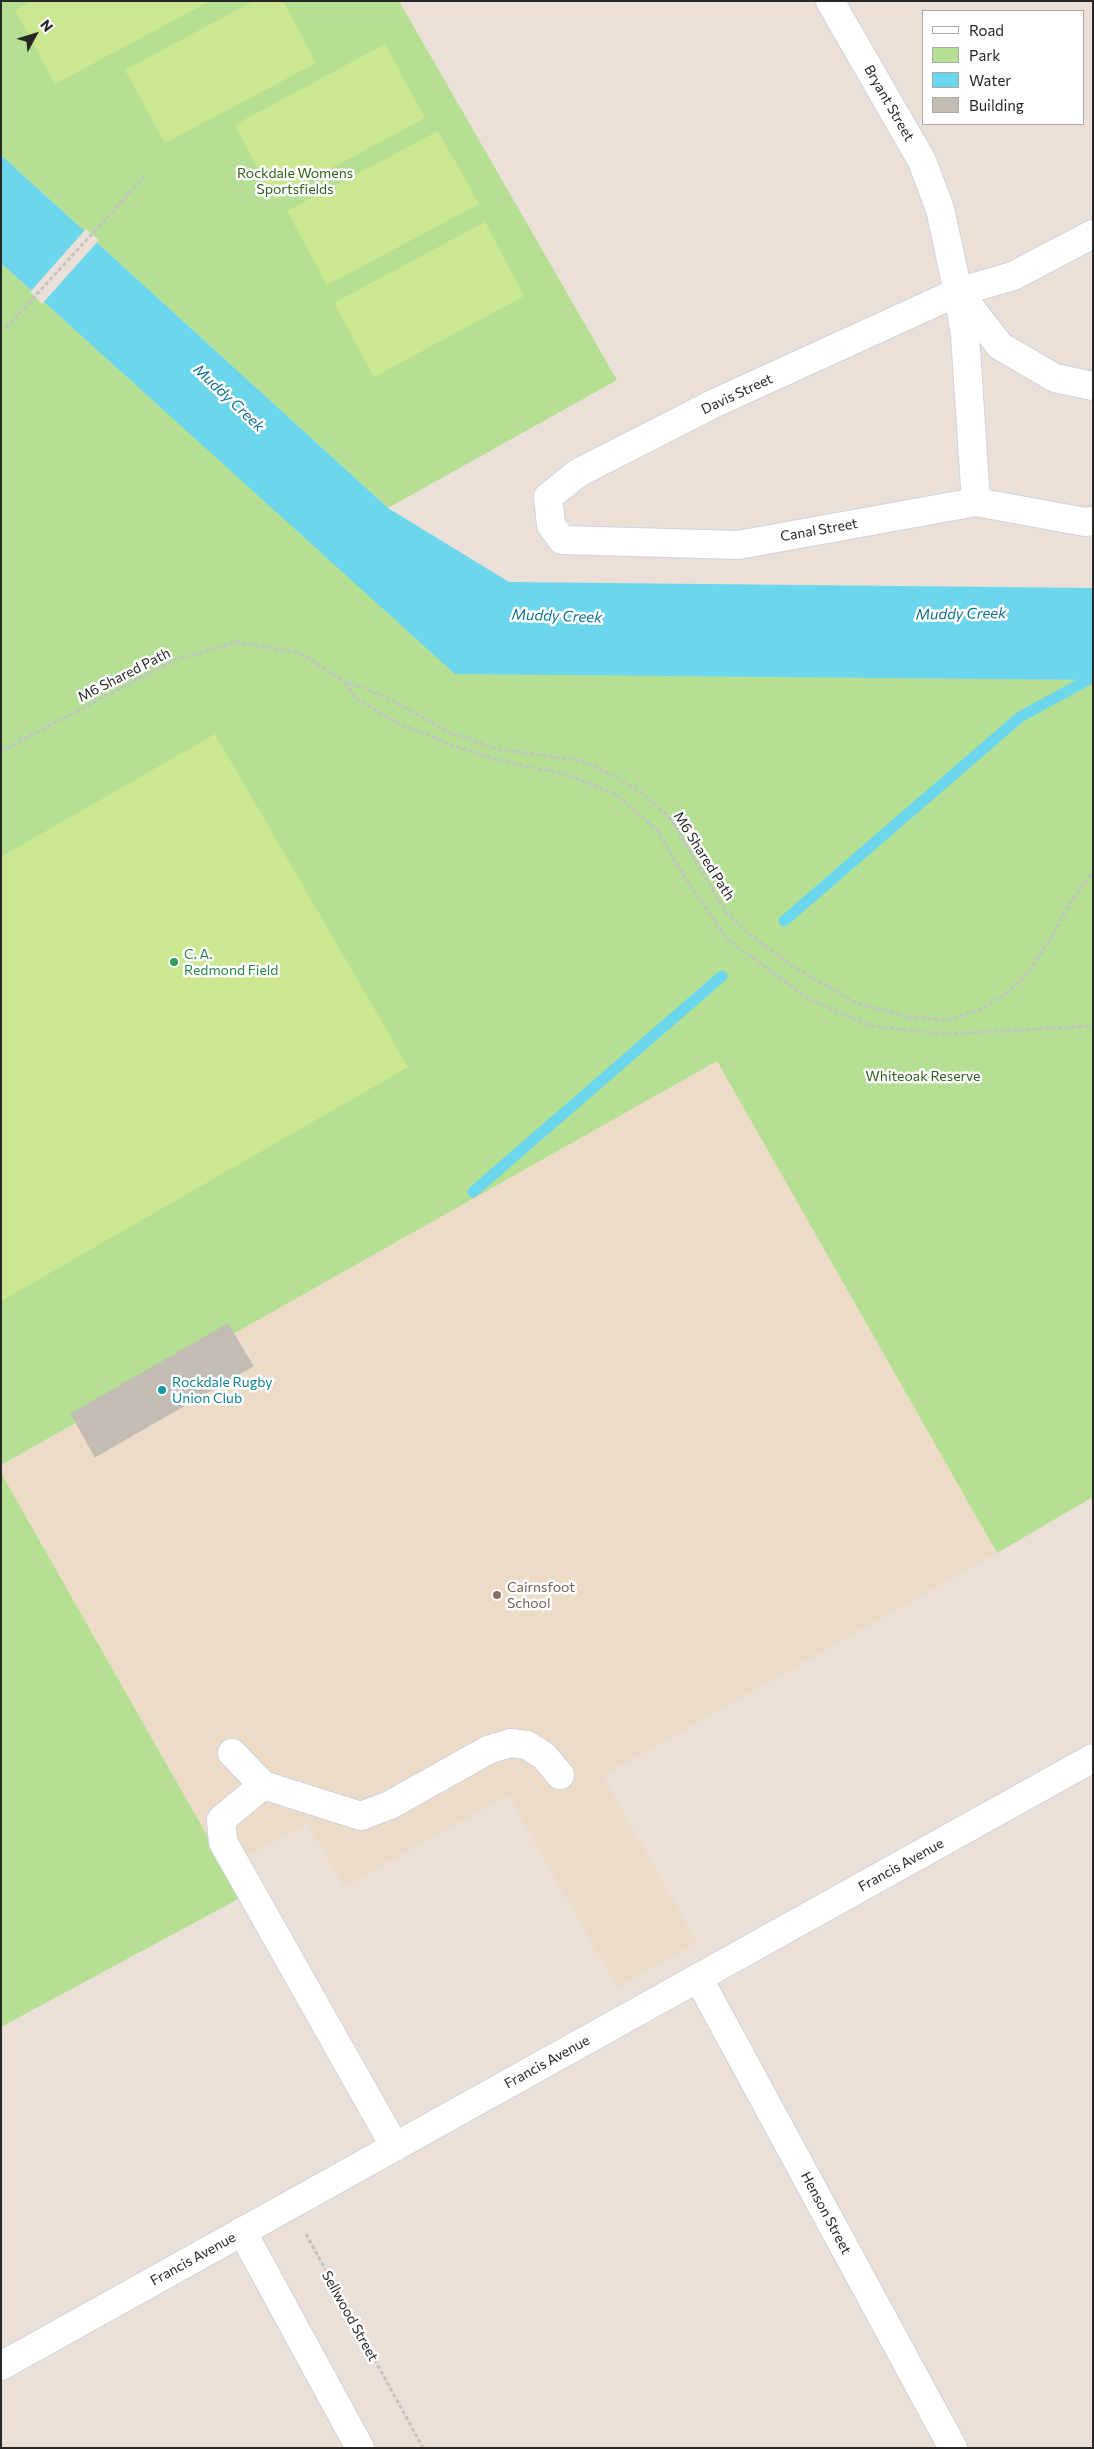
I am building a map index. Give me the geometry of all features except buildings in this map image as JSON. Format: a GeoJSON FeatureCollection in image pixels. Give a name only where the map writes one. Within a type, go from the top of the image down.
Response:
{"type":"FeatureCollection","features":[{"type":"Feature","properties":{"kind":"street","name":"Bryant Street"},"geometry":{"type":"LineString","coordinates":[[830,1],[922,161],[940,209],[958,292],[965,335],[976,502]]}},
{"type":"Feature","properties":{"kind":"street"},"geometry":{"type":"LineString","coordinates":[[1093,234],[1014,276],[958,292],[1000,346],[1056,378],[1093,386]]}},
{"type":"Feature","properties":{"kind":"street","name":"Davis Street"},"geometry":{"type":"LineString","coordinates":[[551,525],[548,497],[578,473],[715,404],[958,292]]}},
{"type":"Feature","properties":{"kind":"street","name":"Canal Street"},"geometry":{"type":"LineString","coordinates":[[551,525],[562,540],[738,546],[976,502],[1085,522],[1093,521]]}},
{"type":"Feature","properties":{"kind":"street"},"geometry":{"type":"LineString","coordinates":[[232,1753],[263,1785],[362,1816],[390,1805],[488,1750],[510,1743],[526,1745],[544,1756],[560,1776]]}},
{"type":"Feature","properties":{"kind":"street","name":"Francis Avenue"},"geometry":{"type":"LineString","coordinates":[[1,2366],[1093,1758]]}},
{"type":"Feature","properties":{"kind":"street"},"geometry":{"type":"LineString","coordinates":[[263,1785],[221,1820],[222,1842],[395,2147]]}},
{"type":"Feature","properties":{"kind":"street","name":"Henson Street"},"geometry":{"type":"LineString","coordinates":[[699,1979],[953,2448]]}},
{"type":"Feature","properties":{"kind":"street"},"geometry":{"type":"LineString","coordinates":[[242,2232],[360,2448]]}},
{"type":"Feature","properties":{"kind":"path"},"geometry":{"type":"LineString","coordinates":[[6,328],[33,301],[144,177]]}},
{"type":"Feature","properties":{"kind":"path","name":"M6 Shared Path"},"geometry":{"type":"LineString","coordinates":[[1,751],[175,660],[237,642],[300,653],[345,682],[362,687],[391,700],[451,733],[498,749],[582,761],[618,778],[645,795],[670,818],[726,912],[749,934],[792,966],[856,1003],[908,1017],[946,1020],[981,1008],[1006,994],[1028,973],[1049,941],[1070,903],[1091,874]]}},
{"type":"Feature","properties":{"kind":"path","name":"M6 Shared Path"},"geometry":{"type":"LineString","coordinates":[[345,682],[356,699],[398,723],[456,746],[510,763],[565,774],[616,794],[657,830],[682,874],[727,939],[809,999],[871,1026],[946,1034],[1093,1026]]}},
{"type":"Feature","properties":{"kind":"path","name":"Sellwood Street"},"geometry":{"type":"LineString","coordinates":[[290,2205],[422,2448]]}},
{"type":"Feature","properties":{"kind":"shaded area","name":"Cairnsfoot School"},"geometry":{"type":"Polygon","coordinates":[[[717,1060],[997,1553],[603,1776],[697,1942],[617,1988],[508,1795],[344,1887],[307,1823],[246,1857],[371,2125],[1,1473],[1,1465],[717,1060]]]}},
{"type":"Feature","properties":{"kind":"green space","name":"Rockdale Womens Sportsfields"},"geometry":{"type":"Polygon","coordinates":[[[1,1],[399,1],[617,380],[388,508],[1,155],[1,1]]]}},
{"type":"Feature","properties":{"kind":"green space"},"geometry":{"type":"Polygon","coordinates":[[[32,1],[205,1],[206,3],[55,84],[15,10],[32,1]]]}},
{"type":"Feature","properties":{"kind":"green space"},"geometry":{"type":"Polygon","coordinates":[[[254,1],[283,1],[316,63],[165,143],[125,70],[254,1]]]}},
{"type":"Feature","properties":{"kind":"green space"},"geometry":{"type":"Polygon","coordinates":[[[385,44],[425,118],[274,199],[235,125],[385,44]]]}},
{"type":"Feature","properties":{"kind":"green space"},"geometry":{"type":"Polygon","coordinates":[[[438,131],[479,204],[327,285],[287,211],[438,131]]]}},
{"type":"Feature","properties":{"kind":"green space"},"geometry":{"type":"Polygon","coordinates":[[[485,222],[524,296],[374,377],[334,303],[485,222]]]}},
{"type":"Feature","properties":{"kind":"green space","name":"Whiteoak Reserve"},"geometry":{"type":"Polygon","coordinates":[[[1,263],[455,673],[1093,680],[1093,1497],[997,1553],[717,1061],[1,1465],[1,263]]]}},
{"type":"Feature","properties":{"kind":"green space","name":"C. A. Redmond Field"},"geometry":{"type":"Polygon","coordinates":[[[215,734],[408,1067],[1,1301],[1,857],[215,734]]]}},
{"type":"Feature","properties":{"kind":"green space"},"geometry":{"type":"Polygon","coordinates":[[[1,1473],[242,1897],[1,2027],[1,1473]]]}},
{"type":"Feature","properties":{"kind":"water","name":"Muddy Creek"},"geometry":{"type":"Polygon","coordinates":[[[1,155],[388,508],[509,582],[1093,588],[1093,680],[455,674],[1,263],[1,155]]]}},
{"type":"Feature","properties":{"kind":"pier"},"geometry":{"type":"Polygon","coordinates":[[[86,229],[99,240],[42,304],[30,292],[86,229]]]}},
{"type":"Feature","properties":{"kind":"waterway"},"geometry":{"type":"LineString","coordinates":[[784,921],[1020,717],[1093,677]]}},
{"type":"Feature","properties":{"kind":"waterway"},"geometry":{"type":"LineString","coordinates":[[473,1192],[722,976]]}},
{"type":"Feature","properties":{"kind":"place","name":"C. A. Redmond Field"},"geometry":{"type":"Point","coordinates":[174,962]}},
{"type":"Feature","properties":{"kind":"place","name":"Rockdale Rugby Union Club"},"geometry":{"type":"Point","coordinates":[162,1390]}},
{"type":"Feature","properties":{"kind":"place","name":"Cairnsfoot School"},"geometry":{"type":"Point","coordinates":[497,1595]}}]}
